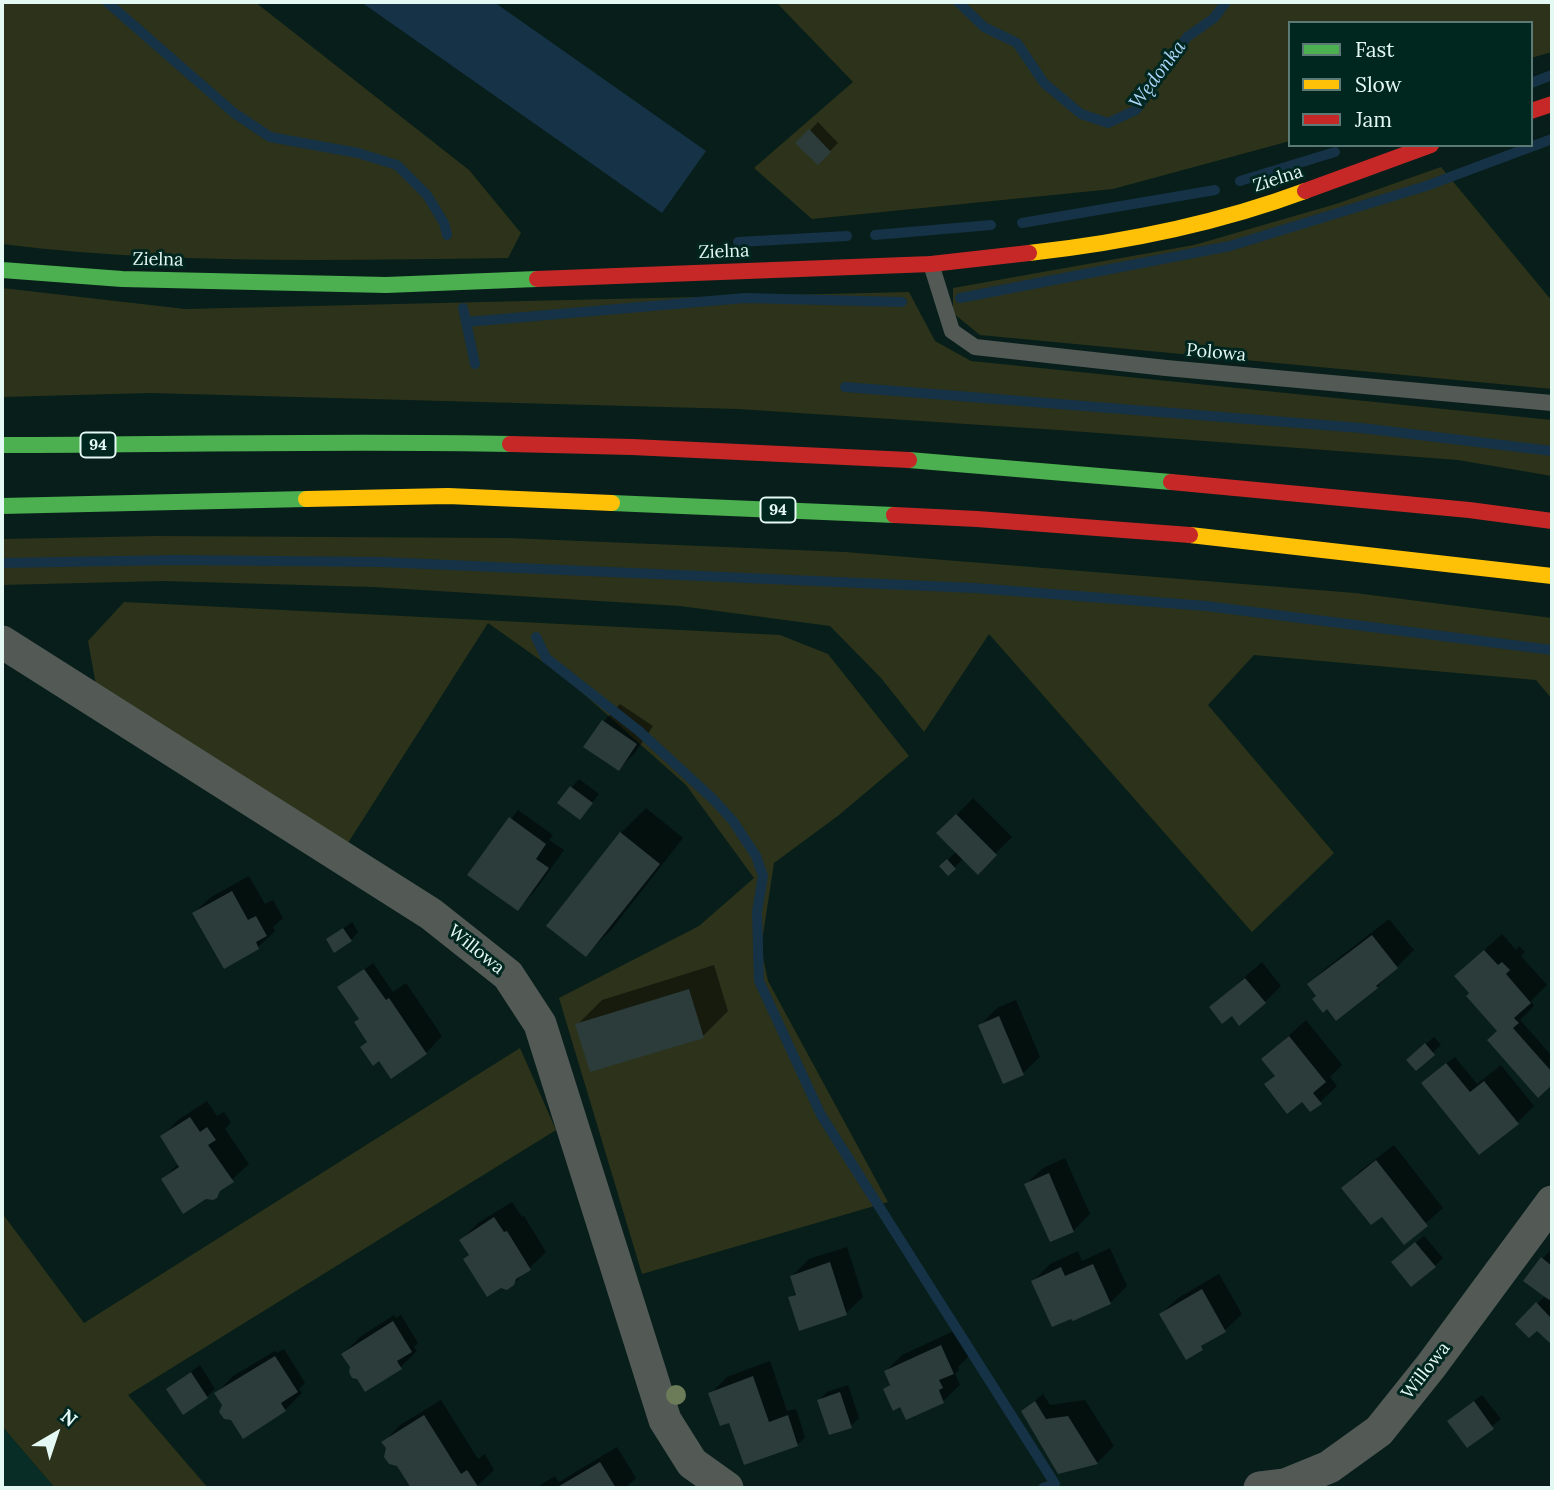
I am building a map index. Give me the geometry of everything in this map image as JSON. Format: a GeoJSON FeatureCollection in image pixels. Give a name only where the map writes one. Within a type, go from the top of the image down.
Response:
{"type":"FeatureCollection","features":[{"type":"Feature","properties":{"kind":"main road"},"geometry":{"type":"LineString","coordinates":[[1533,110],[1552,104]]}},
{"type":"Feature","properties":{"kind":"main road","name":"Zielna"},"geometry":{"type":"LineString","coordinates":[[2,271],[122,279],[386,285],[930,264],[1063,248],[1184,226],[1282,200],[1426,147]]}},
{"type":"Feature","properties":{"kind":"main road","name":"94"},"geometry":{"type":"LineString","coordinates":[[2,445],[388,441],[632,447],[922,461],[1442,507],[1552,521]]}},
{"type":"Feature","properties":{"kind":"main road","name":"94"},"geometry":{"type":"LineString","coordinates":[[2,506],[447,496],[977,519],[1186,535],[1552,576]]}},
{"type":"Feature","properties":{"kind":"street","name":"Willowa"},"geometry":{"type":"LineString","coordinates":[[2,642],[432,914],[508,975],[540,1024],[665,1420],[692,1463],[727,1488]]}},
{"type":"Feature","properties":{"kind":"street","name":"Willowa"},"geometry":{"type":"LineString","coordinates":[[1260,1488],[1285,1485],[1329,1467],[1379,1431],[1431,1366],[1552,1202]]}},
{"type":"Feature","properties":{"kind":"lane","name":"Polowa"},"geometry":{"type":"LineString","coordinates":[[930,264],[952,331],[975,348],[1552,403]]}},
{"type":"Feature","properties":{"kind":"shaded area"},"geometry":{"type":"Polygon","coordinates":[[[2,2],[255,2],[469,170],[521,233],[508,258],[255,260],[128,255],[2,244],[2,2]]]}},
{"type":"Feature","properties":{"kind":"shaded area"},"geometry":{"type":"Polygon","coordinates":[[[776,2],[1552,2],[1552,52],[1533,57],[1533,21],[1288,21],[1288,142],[1113,189],[812,219],[754,168],[853,82],[776,2]]]}},
{"type":"Feature","properties":{"kind":"shaded area"},"geometry":{"type":"Polygon","coordinates":[[[1441,167],[1552,301],[1552,389],[980,335],[953,313],[953,288],[1194,245],[1336,204],[1441,167]]]}},
{"type":"Feature","properties":{"kind":"shaded area"},"geometry":{"type":"Polygon","coordinates":[[[2,288],[185,309],[909,292],[935,341],[971,361],[1552,420],[1552,476],[1458,460],[738,409],[150,393],[2,397],[2,288]]]}},
{"type":"Feature","properties":{"kind":"shaded area"},"geometry":{"type":"Polygon","coordinates":[[[156,536],[508,538],[845,552],[1355,593],[1552,618],[1552,699],[1536,680],[1254,655],[1208,705],[1334,853],[1252,932],[989,634],[924,732],[881,678],[830,626],[680,606],[373,587],[163,581],[2,585],[2,539],[156,536]]]}},
{"type":"Feature","properties":{"kind":"shaded area"},"geometry":{"type":"Polygon","coordinates":[[[124,602],[780,635],[828,654],[909,756],[839,815],[774,863],[761,948],[768,981],[888,1202],[642,1274],[559,998],[699,926],[754,878],[686,785],[567,679],[488,623],[346,846],[96,685],[88,641],[124,602]]]}},
{"type":"Feature","properties":{"kind":"shaded area"},"geometry":{"type":"Polygon","coordinates":[[[520,1048],[556,1130],[128,1395],[208,1488],[55,1488],[2,1426],[2,1213],[84,1323],[520,1048]]]}},
{"type":"Feature","properties":{"kind":"shaded area"},"geometry":{"type":"Polygon","coordinates":[[[2,1426],[55,1488],[2,1488],[2,1426]]]}},
{"type":"Feature","properties":{"kind":"water"},"geometry":{"type":"Polygon","coordinates":[[[361,2],[494,2],[706,151],[662,213],[361,2]]]}},
{"type":"Feature","properties":{"kind":"building"},"geometry":{"type":"Polygon","coordinates":[[[809,129],[831,152],[818,165],[795,143],[809,129]]]}},
{"type":"Feature","properties":{"kind":"building"},"geometry":{"type":"Polygon","coordinates":[[[602,720],[637,744],[619,771],[583,747],[602,720]]]}},
{"type":"Feature","properties":{"kind":"building"},"geometry":{"type":"Polygon","coordinates":[[[570,786],[593,803],[580,820],[557,803],[570,786]]]}},
{"type":"Feature","properties":{"kind":"building"},"geometry":{"type":"Polygon","coordinates":[[[956,814],[997,855],[978,875],[936,833],[956,814]]]}},
{"type":"Feature","properties":{"kind":"building"},"geometry":{"type":"Polygon","coordinates":[[[509,817],[546,844],[536,859],[549,868],[518,911],[467,875],[509,817]]]}},
{"type":"Feature","properties":{"kind":"building"},"geometry":{"type":"Polygon","coordinates":[[[620,832],[660,864],[586,957],[546,926],[620,832]]]}},
{"type":"Feature","properties":{"kind":"building"},"geometry":{"type":"Polygon","coordinates":[[[947,859],[956,869],[948,876],[939,866],[947,859]]]}},
{"type":"Feature","properties":{"kind":"building"},"geometry":{"type":"Polygon","coordinates":[[[232,891],[248,920],[256,916],[267,936],[256,942],[259,949],[224,969],[192,913],[232,891]]]}},
{"type":"Feature","properties":{"kind":"building"},"geometry":{"type":"Polygon","coordinates":[[[343,928],[352,941],[334,953],[326,939],[343,928]]]}},
{"type":"Feature","properties":{"kind":"building"},"geometry":{"type":"Polygon","coordinates":[[[1372,935],[1398,968],[1376,986],[1378,988],[1336,1021],[1327,1009],[1323,1013],[1312,999],[1316,996],[1307,984],[1372,935]]]}},
{"type":"Feature","properties":{"kind":"building"},"geometry":{"type":"Polygon","coordinates":[[[1484,950],[1498,965],[1502,962],[1510,970],[1506,974],[1531,1003],[1514,1018],[1519,1023],[1513,1028],[1552,1072],[1552,1085],[1538,1098],[1487,1040],[1497,1031],[1466,996],[1469,993],[1454,976],[1484,950]]]}},
{"type":"Feature","properties":{"kind":"building"},"geometry":{"type":"Polygon","coordinates":[[[364,969],[386,1000],[389,998],[427,1054],[391,1079],[379,1061],[373,1066],[360,1047],[367,1042],[354,1022],[359,1019],[337,987],[364,969]]]}},
{"type":"Feature","properties":{"kind":"building"},"geometry":{"type":"Polygon","coordinates":[[[1245,978],[1266,1003],[1239,1026],[1232,1016],[1222,1024],[1209,1007],[1245,978]]]}},
{"type":"Feature","properties":{"kind":"building"},"geometry":{"type":"Polygon","coordinates":[[[689,989],[704,1038],[590,1072],[575,1024],[689,989]]]}},
{"type":"Feature","properties":{"kind":"building"},"geometry":{"type":"Polygon","coordinates":[[[999,1016],[1024,1075],[1003,1084],[978,1025],[999,1016]]]}},
{"type":"Feature","properties":{"kind":"building"},"geometry":{"type":"Polygon","coordinates":[[[1289,1036],[1326,1082],[1313,1093],[1322,1104],[1310,1112],[1302,1102],[1287,1114],[1264,1084],[1275,1076],[1261,1059],[1289,1036]]]}},
{"type":"Feature","properties":{"kind":"building"},"geometry":{"type":"Polygon","coordinates":[[[1425,1043],[1435,1055],[1416,1071],[1406,1060],[1425,1043]]]}},
{"type":"Feature","properties":{"kind":"building"},"geometry":{"type":"Polygon","coordinates":[[[1446,1063],[1470,1092],[1484,1081],[1519,1124],[1479,1155],[1421,1083],[1446,1063]]]}},
{"type":"Feature","properties":{"kind":"building"},"geometry":{"type":"Polygon","coordinates":[[[190,1117],[200,1132],[207,1127],[216,1140],[208,1145],[234,1182],[220,1191],[217,1198],[206,1199],[183,1214],[161,1179],[179,1167],[160,1136],[190,1117]]]}},
{"type":"Feature","properties":{"kind":"building"},"geometry":{"type":"Polygon","coordinates":[[[1376,1160],[1428,1226],[1404,1245],[1382,1217],[1371,1225],[1341,1188],[1376,1160]]]}},
{"type":"Feature","properties":{"kind":"building"},"geometry":{"type":"Polygon","coordinates":[[[1049,1173],[1074,1232],[1050,1242],[1024,1184],[1049,1173]]]}},
{"type":"Feature","properties":{"kind":"building"},"geometry":{"type":"Polygon","coordinates":[[[494,1217],[504,1232],[507,1231],[531,1270],[516,1279],[514,1285],[507,1290],[501,1288],[487,1297],[463,1259],[469,1255],[459,1240],[494,1217]]]}},
{"type":"Feature","properties":{"kind":"building"},"geometry":{"type":"Polygon","coordinates":[[[1415,1242],[1436,1267],[1411,1287],[1391,1262],[1415,1242]]]}},
{"type":"Feature","properties":{"kind":"building"},"geometry":{"type":"Polygon","coordinates":[[[1541,1257],[1552,1266],[1552,1295],[1549,1300],[1523,1281],[1541,1257]]]}},
{"type":"Feature","properties":{"kind":"building"},"geometry":{"type":"Polygon","coordinates":[[[830,1262],[847,1315],[799,1331],[788,1297],[796,1295],[790,1276],[830,1262]]]}},
{"type":"Feature","properties":{"kind":"building"},"geometry":{"type":"Polygon","coordinates":[[[1093,1264],[1111,1304],[1052,1327],[1031,1281],[1061,1267],[1065,1276],[1093,1264]]]}},
{"type":"Feature","properties":{"kind":"building"},"geometry":{"type":"Polygon","coordinates":[[[1202,1289],[1226,1332],[1201,1346],[1203,1350],[1186,1360],[1159,1314],[1202,1289]]]}},
{"type":"Feature","properties":{"kind":"building"},"geometry":{"type":"Polygon","coordinates":[[[1536,1302],[1550,1317],[1552,1315],[1552,1345],[1537,1331],[1529,1338],[1515,1324],[1536,1302]]]}},
{"type":"Feature","properties":{"kind":"building"},"geometry":{"type":"Polygon","coordinates":[[[393,1321],[412,1352],[397,1361],[402,1369],[365,1392],[357,1379],[352,1378],[350,1367],[341,1354],[393,1321]]]}},
{"type":"Feature","properties":{"kind":"building"},"geometry":{"type":"Polygon","coordinates":[[[941,1345],[954,1374],[939,1380],[943,1388],[939,1390],[944,1403],[906,1420],[900,1407],[893,1411],[883,1389],[890,1385],[884,1371],[941,1345]]]}},
{"type":"Feature","properties":{"kind":"building"},"geometry":{"type":"Polygon","coordinates":[[[275,1356],[298,1392],[281,1403],[286,1411],[243,1439],[231,1420],[224,1419],[219,1412],[222,1405],[214,1393],[275,1356]]]}},
{"type":"Feature","properties":{"kind":"building"},"geometry":{"type":"Polygon","coordinates":[[[191,1372],[208,1398],[183,1415],[166,1389],[191,1372]]]}},
{"type":"Feature","properties":{"kind":"building"},"geometry":{"type":"Polygon","coordinates":[[[753,1376],[769,1422],[788,1415],[798,1446],[744,1465],[729,1423],[720,1426],[708,1393],[753,1376]]]}},
{"type":"Feature","properties":{"kind":"building"},"geometry":{"type":"Polygon","coordinates":[[[840,1392],[852,1428],[829,1435],[817,1400],[840,1392]]]}},
{"type":"Feature","properties":{"kind":"building"},"geometry":{"type":"Polygon","coordinates":[[[1035,1401],[1046,1419],[1068,1416],[1098,1464],[1058,1474],[1021,1411],[1035,1401]]]}},
{"type":"Feature","properties":{"kind":"building"},"geometry":{"type":"Polygon","coordinates":[[[1474,1401],[1494,1429],[1467,1448],[1447,1421],[1474,1401]]]}},
{"type":"Feature","properties":{"kind":"building"},"geometry":{"type":"Polygon","coordinates":[[[424,1415],[461,1474],[467,1470],[479,1488],[411,1488],[397,1466],[389,1464],[384,1457],[386,1448],[381,1442],[424,1415]]]}},
{"type":"Feature","properties":{"kind":"building"},"geometry":{"type":"Polygon","coordinates":[[[600,1462],[616,1488],[556,1488],[600,1462]]]}},
{"type":"Feature","properties":{"kind":"waterway"},"geometry":{"type":"LineString","coordinates":[[107,2],[234,113],[270,137],[358,153],[397,165],[427,195],[444,223],[447,235]]}},
{"type":"Feature","properties":{"kind":"waterway","name":"Wędonka"},"geometry":{"type":"LineString","coordinates":[[958,2],[984,27],[1017,43],[1044,83],[1081,114],[1108,123],[1136,110],[1187,37],[1214,18],[1226,2]]}},
{"type":"Feature","properties":{"kind":"waterway"},"geometry":{"type":"LineString","coordinates":[[1533,82],[1552,75]]}},
{"type":"Feature","properties":{"kind":"waterway"},"geometry":{"type":"LineString","coordinates":[[1533,146],[1552,139]]}},
{"type":"Feature","properties":{"kind":"waterway"},"geometry":{"type":"LineString","coordinates":[[960,298],[1230,246],[1426,186],[1531,147]]}},
{"type":"Feature","properties":{"kind":"waterway"},"geometry":{"type":"LineString","coordinates":[[1240,181],[1335,152]]}},
{"type":"Feature","properties":{"kind":"waterway"},"geometry":{"type":"LineString","coordinates":[[1022,223],[1215,190]]}},
{"type":"Feature","properties":{"kind":"waterway"},"geometry":{"type":"LineString","coordinates":[[875,235],[991,225]]}},
{"type":"Feature","properties":{"kind":"waterway"},"geometry":{"type":"LineString","coordinates":[[738,242],[847,236]]}},
{"type":"Feature","properties":{"kind":"waterway"},"geometry":{"type":"LineString","coordinates":[[466,322],[745,298],[902,302]]}},
{"type":"Feature","properties":{"kind":"waterway"},"geometry":{"type":"LineString","coordinates":[[463,308],[475,364]]}},
{"type":"Feature","properties":{"kind":"waterway"},"geometry":{"type":"LineString","coordinates":[[845,387],[1361,428],[1552,451]]}},
{"type":"Feature","properties":{"kind":"waterway"},"geometry":{"type":"LineString","coordinates":[[2,563],[176,560],[381,562],[975,588],[1206,606],[1552,650]]}},
{"type":"Feature","properties":{"kind":"waterway"},"geometry":{"type":"LineString","coordinates":[[536,637],[546,658],[639,731],[713,799],[733,821],[756,856],[763,876],[757,912],[759,981],[821,1115],[1055,1484],[1043,1488]]}},
{"type":"Feature","properties":{"kind":"traffic: fast"},"geometry":{"type":"LineString","coordinates":[[2,270],[122,279],[386,285],[537,279]]}},
{"type":"Feature","properties":{"kind":"traffic: fast"},"geometry":{"type":"LineString","coordinates":[[2,445],[510,444]]}},
{"type":"Feature","properties":{"kind":"traffic: fast"},"geometry":{"type":"LineString","coordinates":[[909,460],[1171,482]]}},
{"type":"Feature","properties":{"kind":"traffic: fast"},"geometry":{"type":"LineString","coordinates":[[2,506],[306,499]]}},
{"type":"Feature","properties":{"kind":"traffic: fast"},"geometry":{"type":"LineString","coordinates":[[612,503],[894,515]]}},
{"type":"Feature","properties":{"kind":"traffic: slow"},"geometry":{"type":"LineString","coordinates":[[1029,253],[1098,244],[1169,230],[1238,213],[1305,191]]}},
{"type":"Feature","properties":{"kind":"traffic: slow"},"geometry":{"type":"LineString","coordinates":[[306,499],[448,496],[612,503]]}},
{"type":"Feature","properties":{"kind":"traffic: slow"},"geometry":{"type":"LineString","coordinates":[[1190,535],[1552,576]]}},
{"type":"Feature","properties":{"kind":"traffic: jam"},"geometry":{"type":"LineString","coordinates":[[1533,110],[1552,104]]}},
{"type":"Feature","properties":{"kind":"traffic: jam"},"geometry":{"type":"LineString","coordinates":[[1305,191],[1426,147]]}},
{"type":"Feature","properties":{"kind":"traffic: jam"},"geometry":{"type":"LineString","coordinates":[[537,279],[931,264],[1029,253]]}},
{"type":"Feature","properties":{"kind":"traffic: jam"},"geometry":{"type":"LineString","coordinates":[[510,444],[909,460]]}},
{"type":"Feature","properties":{"kind":"traffic: jam"},"geometry":{"type":"LineString","coordinates":[[1171,482],[1469,510],[1552,521]]}},
{"type":"Feature","properties":{"kind":"traffic: jam"},"geometry":{"type":"LineString","coordinates":[[894,515],[1190,535]]}}]}
